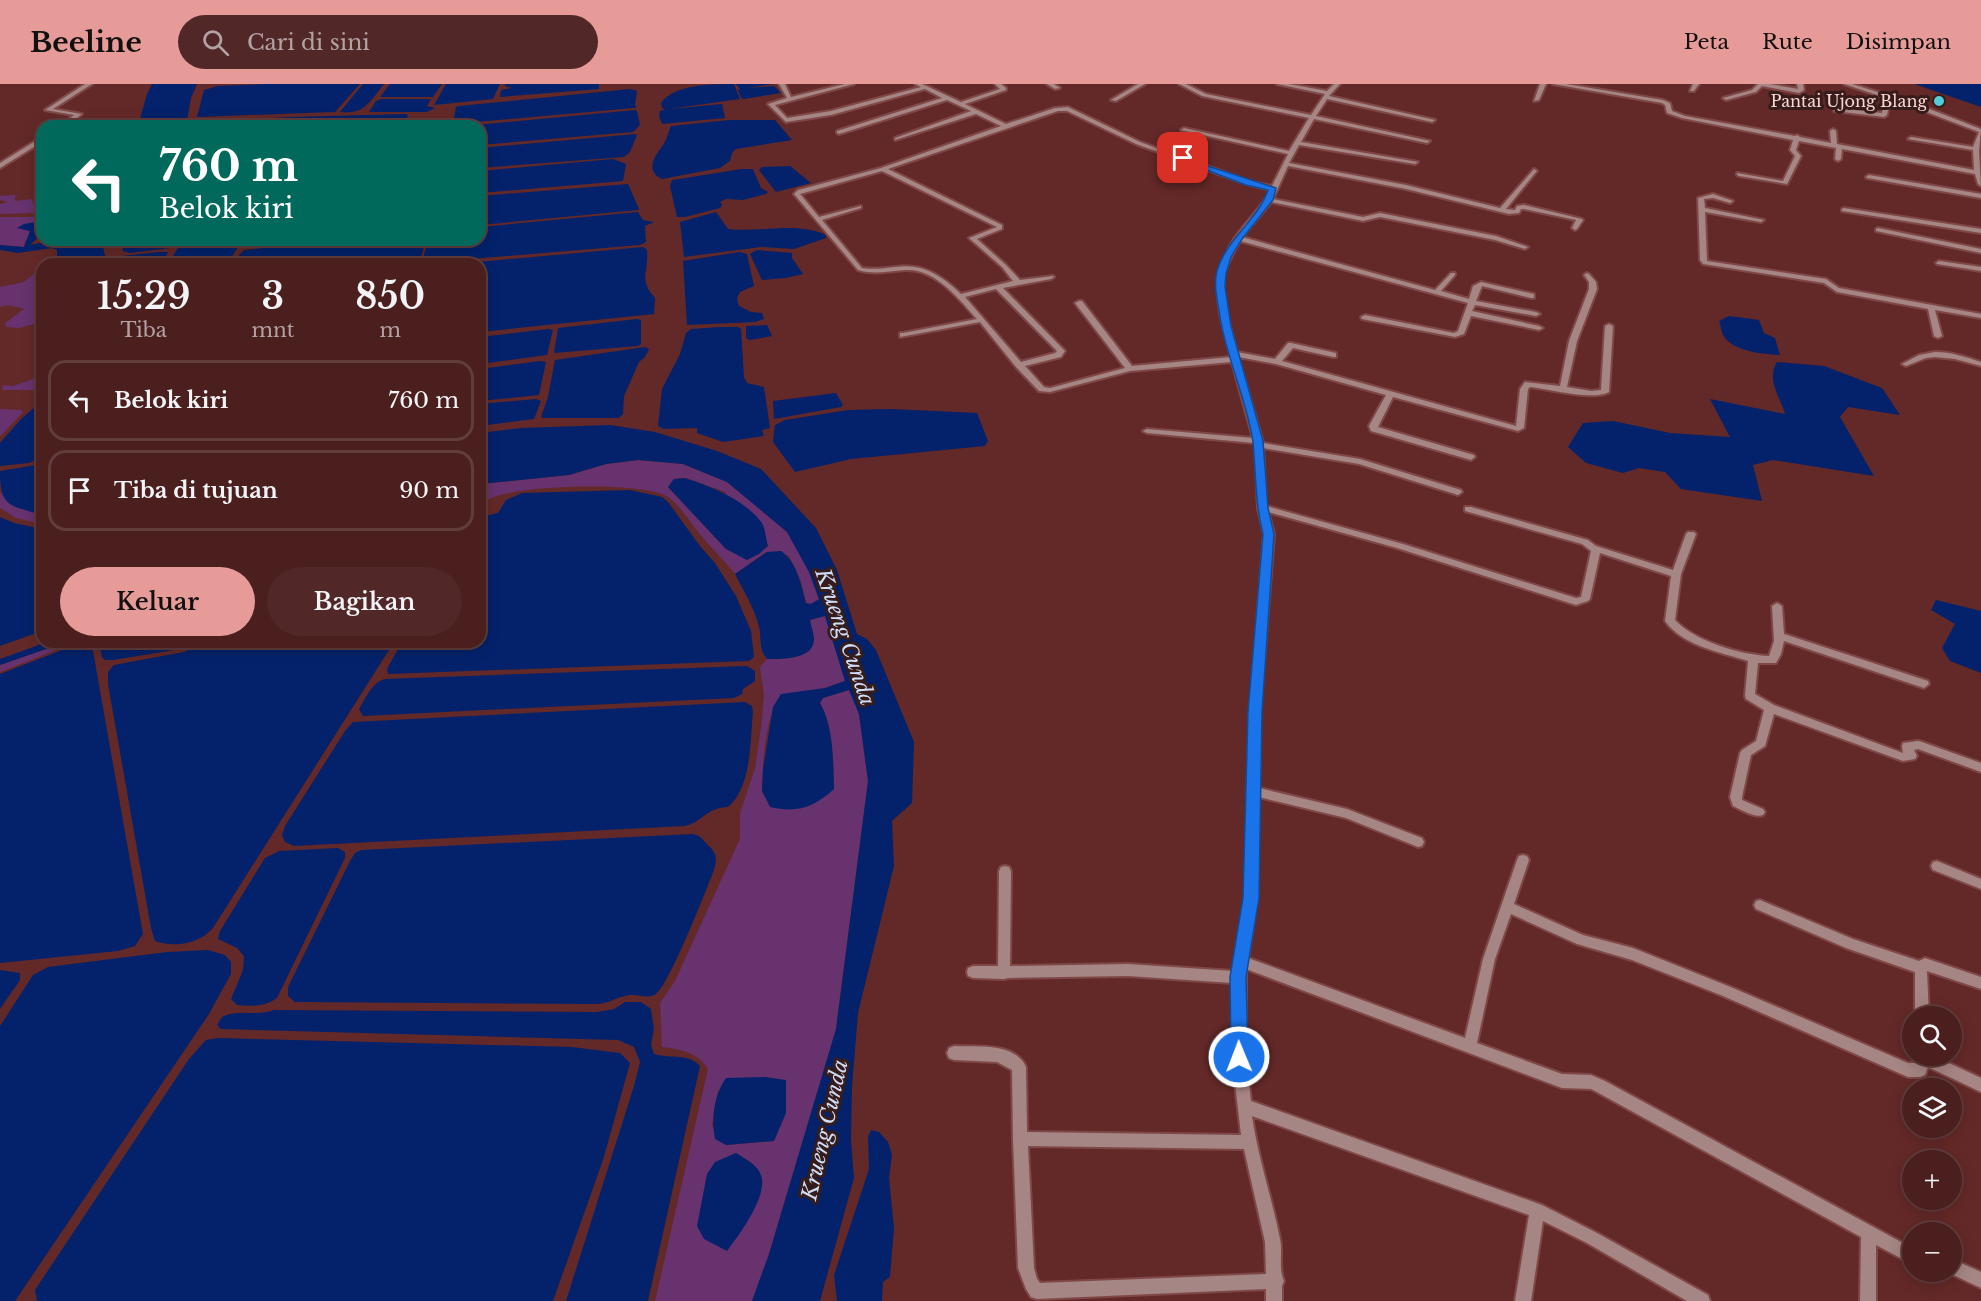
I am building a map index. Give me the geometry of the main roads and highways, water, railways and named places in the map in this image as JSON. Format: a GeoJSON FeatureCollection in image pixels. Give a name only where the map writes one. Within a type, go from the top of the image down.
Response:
{"type":"FeatureCollection","features":[{"type":"Feature","properties":{"kind":"water"},"geometry":{"type":"Polygon","coordinates":[[[152,84],[197,84],[191,98],[187,120],[140,120],[152,84]]]}},
{"type":"Feature","properties":{"kind":"water"},"geometry":{"type":"Polygon","coordinates":[[[360,84],[335,112],[197,117],[204,90],[218,86],[360,84]]]}},
{"type":"Feature","properties":{"kind":"water"},"geometry":{"type":"Polygon","coordinates":[[[363,84],[384,84],[366,106],[355,111],[340,112],[363,84]]]}},
{"type":"Feature","properties":{"kind":"water"},"geometry":{"type":"Polygon","coordinates":[[[390,84],[442,84],[433,97],[380,97],[390,84]]]}},
{"type":"Feature","properties":{"kind":"water"},"geometry":{"type":"Polygon","coordinates":[[[446,84],[500,84],[493,99],[434,105],[446,84]]]}},
{"type":"Feature","properties":{"kind":"water"},"geometry":{"type":"Polygon","coordinates":[[[505,84],[599,84],[599,89],[500,97],[501,90],[512,88],[505,84]]]}},
{"type":"Feature","properties":{"kind":"water"},"geometry":{"type":"Polygon","coordinates":[[[734,84],[740,99],[668,109],[722,104],[725,118],[662,124],[660,111],[665,109],[662,108],[661,103],[675,92],[695,86],[734,84]]]}},
{"type":"Feature","properties":{"kind":"water"},"geometry":{"type":"Polygon","coordinates":[[[736,84],[773,84],[747,88],[774,86],[781,93],[744,99],[741,98],[738,90],[740,89],[736,84]]]}},
{"type":"Feature","properties":{"kind":"water"},"geometry":{"type":"Polygon","coordinates":[[[1915,84],[1981,84],[1981,107],[1920,86],[1915,84]]]}},
{"type":"Feature","properties":{"kind":"water"},"geometry":{"type":"Polygon","coordinates":[[[630,89],[637,91],[635,105],[637,107],[634,108],[486,121],[454,120],[456,107],[630,89]]]}},
{"type":"Feature","properties":{"kind":"water"},"geometry":{"type":"Polygon","coordinates":[[[431,99],[427,106],[435,108],[427,112],[369,112],[376,101],[431,99]]]}},
{"type":"Feature","properties":{"kind":"water"},"geometry":{"type":"Polygon","coordinates":[[[635,110],[640,125],[633,132],[486,144],[486,124],[635,110]]]}},
{"type":"Feature","properties":{"kind":"water"},"geometry":{"type":"Polygon","coordinates":[[[406,114],[408,116],[406,120],[236,120],[406,114]]]}},
{"type":"Feature","properties":{"kind":"water"},"geometry":{"type":"Polygon","coordinates":[[[729,120],[775,120],[792,140],[736,149],[730,161],[720,168],[662,179],[654,173],[652,165],[671,126],[729,120]]]}},
{"type":"Feature","properties":{"kind":"water"},"geometry":{"type":"Polygon","coordinates":[[[637,135],[630,152],[624,157],[486,168],[486,147],[637,135]]]}},
{"type":"Feature","properties":{"kind":"water"},"geometry":{"type":"Polygon","coordinates":[[[613,159],[626,164],[623,181],[486,192],[486,170],[613,159]]]}},
{"type":"Feature","properties":{"kind":"water"},"geometry":{"type":"Polygon","coordinates":[[[790,166],[811,183],[776,192],[759,170],[762,167],[790,166]]]}},
{"type":"Feature","properties":{"kind":"water"},"geometry":{"type":"Polygon","coordinates":[[[753,169],[761,188],[768,192],[743,200],[726,199],[720,202],[722,205],[720,208],[677,217],[670,186],[672,180],[753,169]]]}},
{"type":"Feature","properties":{"kind":"water"},"geometry":{"type":"Polygon","coordinates":[[[628,184],[639,209],[486,224],[486,196],[628,184]]]}},
{"type":"Feature","properties":{"kind":"water"},"geometry":{"type":"Polygon","coordinates":[[[638,212],[643,220],[654,222],[645,226],[646,242],[640,245],[483,258],[423,258],[426,246],[486,246],[486,226],[638,212]]]}},
{"type":"Feature","properties":{"kind":"water"},"geometry":{"type":"Polygon","coordinates":[[[716,212],[728,229],[802,229],[826,235],[826,238],[794,249],[761,247],[684,257],[680,222],[716,212]]]}},
{"type":"Feature","properties":{"kind":"water"},"geometry":{"type":"Polygon","coordinates":[[[36,222],[36,240],[30,245],[103,246],[106,258],[57,258],[57,250],[52,248],[18,253],[0,250],[0,245],[24,247],[30,231],[17,228],[36,222]]]}},
{"type":"Feature","properties":{"kind":"water"},"geometry":{"type":"Polygon","coordinates":[[[123,246],[172,246],[130,253],[123,251],[123,246]]]}},
{"type":"Feature","properties":{"kind":"water"},"geometry":{"type":"Polygon","coordinates":[[[179,246],[238,246],[231,258],[172,258],[179,246]]]}},
{"type":"Feature","properties":{"kind":"water"},"geometry":{"type":"Polygon","coordinates":[[[282,246],[424,246],[421,258],[237,258],[244,250],[282,246]]]}},
{"type":"Feature","properties":{"kind":"water"},"geometry":{"type":"Polygon","coordinates":[[[643,247],[647,250],[645,276],[647,286],[655,298],[654,314],[486,331],[486,261],[643,247]]]}},
{"type":"Feature","properties":{"kind":"water"},"geometry":{"type":"Polygon","coordinates":[[[757,250],[792,253],[792,258],[803,274],[762,280],[750,254],[757,250]]]}},
{"type":"Feature","properties":{"kind":"water"},"geometry":{"type":"Polygon","coordinates":[[[168,252],[165,258],[120,258],[168,252]]]}},
{"type":"Feature","properties":{"kind":"water"},"geometry":{"type":"Polygon","coordinates":[[[739,252],[747,254],[754,286],[740,292],[737,298],[739,306],[751,312],[762,313],[764,319],[755,322],[687,325],[683,261],[739,252]]]}},
{"type":"Feature","properties":{"kind":"water"},"geometry":{"type":"Polygon","coordinates":[[[1729,316],[1759,320],[1764,333],[1775,338],[1780,355],[1741,349],[1728,341],[1723,335],[1719,321],[1729,316]]]}},
{"type":"Feature","properties":{"kind":"water"},"geometry":{"type":"Polygon","coordinates":[[[641,320],[641,344],[638,346],[554,353],[558,328],[641,320]]]}},
{"type":"Feature","properties":{"kind":"water"},"geometry":{"type":"Polygon","coordinates":[[[767,325],[772,336],[750,340],[746,338],[746,326],[767,325]]]}},
{"type":"Feature","properties":{"kind":"water"},"geometry":{"type":"Polygon","coordinates":[[[720,327],[741,329],[744,377],[747,383],[764,387],[770,428],[762,430],[764,436],[723,442],[697,433],[697,428],[664,429],[658,426],[662,389],[680,354],[686,333],[691,329],[720,327]]]}},
{"type":"Feature","properties":{"kind":"water"},"geometry":{"type":"Polygon","coordinates":[[[553,330],[547,355],[486,363],[486,336],[553,330]]]}},
{"type":"Feature","properties":{"kind":"water"},"geometry":{"type":"Polygon","coordinates":[[[645,347],[649,349],[639,362],[624,396],[623,414],[619,418],[541,417],[548,397],[555,360],[645,347]]]}},
{"type":"Feature","properties":{"kind":"water"},"geometry":{"type":"Polygon","coordinates":[[[546,362],[539,395],[486,400],[486,368],[546,362]]]}},
{"type":"Feature","properties":{"kind":"water"},"geometry":{"type":"Polygon","coordinates":[[[1777,362],[1824,366],[1882,388],[1900,415],[1848,407],[1840,417],[1874,476],[1773,460],[1753,465],[1762,501],[1681,489],[1665,472],[1639,468],[1623,473],[1586,463],[1568,447],[1583,423],[1613,421],[1670,433],[1730,437],[1710,399],[1785,414],[1773,381],[1777,362]]]}},
{"type":"Feature","properties":{"kind":"water"},"geometry":{"type":"Polygon","coordinates":[[[836,393],[843,405],[841,407],[774,419],[773,401],[836,393]]]}},
{"type":"Feature","properties":{"kind":"water"},"geometry":{"type":"Polygon","coordinates":[[[536,399],[541,401],[534,419],[486,425],[486,403],[536,399]]]}},
{"type":"Feature","properties":{"kind":"water"},"geometry":{"type":"Polygon","coordinates":[[[36,406],[36,460],[29,463],[0,466],[0,443],[36,406]]]}},
{"type":"Feature","properties":{"kind":"water"},"geometry":{"type":"Polygon","coordinates":[[[891,409],[977,413],[988,441],[985,446],[851,459],[795,472],[773,442],[775,425],[785,420],[848,410],[891,409]]]}},
{"type":"Feature","properties":{"kind":"water","name":"Krueng Cunda"},"geometry":{"type":"Polygon","coordinates":[[[610,425],[655,432],[717,451],[761,469],[816,528],[837,570],[857,634],[867,639],[876,650],[914,742],[912,803],[892,821],[894,866],[858,1013],[852,1087],[851,1139],[854,1178],[820,1301],[752,1301],[769,1254],[836,1029],[868,781],[859,714],[849,690],[823,698],[820,703],[830,734],[834,789],[812,805],[797,809],[770,807],[762,791],[763,769],[773,707],[781,694],[825,688],[845,681],[825,616],[810,620],[814,640],[812,647],[802,655],[767,659],[761,648],[757,620],[735,574],[767,552],[781,551],[795,567],[806,603],[811,604],[819,599],[809,572],[787,532],[727,482],[683,464],[638,460],[606,464],[569,475],[486,483],[486,432],[521,428],[610,425]]]}},
{"type":"Feature","properties":{"kind":"water"},"geometry":{"type":"Polygon","coordinates":[[[36,465],[36,513],[15,506],[5,499],[0,483],[0,471],[36,465]]]}},
{"type":"Feature","properties":{"kind":"water"},"geometry":{"type":"Polygon","coordinates":[[[685,478],[716,490],[746,507],[762,523],[768,546],[747,560],[726,549],[668,487],[674,479],[685,478]]]}},
{"type":"Feature","properties":{"kind":"water"},"geometry":{"type":"Polygon","coordinates":[[[630,490],[662,497],[715,563],[736,596],[751,631],[754,657],[749,661],[388,674],[387,669],[399,648],[486,648],[486,516],[498,513],[506,500],[522,493],[630,490]]]}},
{"type":"Feature","properties":{"kind":"water"},"geometry":{"type":"Polygon","coordinates":[[[0,517],[36,528],[36,633],[0,646],[0,517]]]}},
{"type":"Feature","properties":{"kind":"water"},"geometry":{"type":"Polygon","coordinates":[[[1936,600],[1981,611],[1981,673],[1950,661],[1942,648],[1955,624],[1931,610],[1936,600]]]}},
{"type":"Feature","properties":{"kind":"water"},"geometry":{"type":"Polygon","coordinates":[[[36,646],[36,648],[49,648],[0,665],[0,659],[36,646]]]}},
{"type":"Feature","properties":{"kind":"water"},"geometry":{"type":"Polygon","coordinates":[[[67,648],[91,648],[93,651],[143,934],[135,946],[118,951],[0,963],[0,674],[67,648]]]}},
{"type":"Feature","properties":{"kind":"water"},"geometry":{"type":"Polygon","coordinates":[[[100,648],[181,648],[113,660],[105,660],[100,648]]]}},
{"type":"Feature","properties":{"kind":"water"},"geometry":{"type":"Polygon","coordinates":[[[193,648],[390,648],[213,928],[194,941],[171,944],[155,941],[151,928],[108,684],[108,672],[114,665],[184,652],[193,648]]]}},
{"type":"Feature","properties":{"kind":"water"},"geometry":{"type":"Polygon","coordinates":[[[747,666],[755,671],[755,681],[743,689],[742,694],[734,698],[363,716],[359,709],[376,683],[385,679],[747,666]]]}},
{"type":"Feature","properties":{"kind":"water"},"geometry":{"type":"Polygon","coordinates":[[[745,702],[752,706],[753,712],[750,750],[742,788],[728,807],[714,810],[692,824],[294,846],[285,842],[282,835],[285,826],[353,722],[745,702]]]}},
{"type":"Feature","properties":{"kind":"water"},"geometry":{"type":"Polygon","coordinates":[[[693,834],[699,836],[714,852],[716,861],[714,870],[679,955],[663,985],[654,995],[626,996],[599,1004],[295,1002],[288,996],[288,987],[350,861],[355,853],[361,850],[693,834]]]}},
{"type":"Feature","properties":{"kind":"water"},"geometry":{"type":"Polygon","coordinates":[[[338,848],[345,852],[345,858],[277,998],[253,1006],[237,1005],[231,999],[243,970],[244,956],[237,948],[218,939],[220,931],[265,858],[279,851],[338,848]]]}},
{"type":"Feature","properties":{"kind":"water"},"geometry":{"type":"Polygon","coordinates":[[[208,950],[225,955],[231,962],[231,974],[209,1014],[15,1301],[0,1301],[0,1026],[33,975],[48,967],[167,952],[208,950]]]}},
{"type":"Feature","properties":{"kind":"water"},"geometry":{"type":"Polygon","coordinates":[[[0,970],[20,973],[20,980],[0,1009],[0,970]]]}},
{"type":"Feature","properties":{"kind":"water"},"geometry":{"type":"Polygon","coordinates":[[[625,1002],[641,1002],[651,1009],[654,1029],[651,1045],[654,1054],[690,1059],[700,1066],[648,1301],[566,1301],[634,1086],[640,1062],[634,1047],[618,1040],[221,1029],[217,1025],[222,1017],[228,1014],[261,1013],[274,1010],[597,1012],[614,1009],[625,1002]]]}},
{"type":"Feature","properties":{"kind":"water"},"geometry":{"type":"Polygon","coordinates":[[[218,1038],[572,1047],[620,1053],[630,1063],[603,1160],[553,1301],[37,1301],[35,1290],[189,1059],[206,1040],[218,1038]]]}},
{"type":"Feature","properties":{"kind":"water"},"geometry":{"type":"Polygon","coordinates":[[[765,1077],[786,1080],[786,1113],[774,1141],[726,1145],[715,1139],[714,1107],[726,1078],[765,1077]]]}},
{"type":"Feature","properties":{"kind":"water"},"geometry":{"type":"Polygon","coordinates":[[[871,1130],[879,1132],[888,1142],[892,1155],[889,1178],[894,1228],[890,1277],[883,1282],[882,1301],[837,1301],[834,1275],[869,1169],[868,1137],[871,1130]]]}},
{"type":"Feature","properties":{"kind":"water"},"geometry":{"type":"Polygon","coordinates":[[[736,1153],[759,1170],[762,1187],[750,1217],[727,1251],[704,1239],[697,1226],[707,1174],[715,1162],[736,1153]]]}},
{"type":"Feature","properties":{"kind":"place","name":"Pantai Ujong Blang"},"geometry":{"type":"Point","coordinates":[1939,101]}}]}
